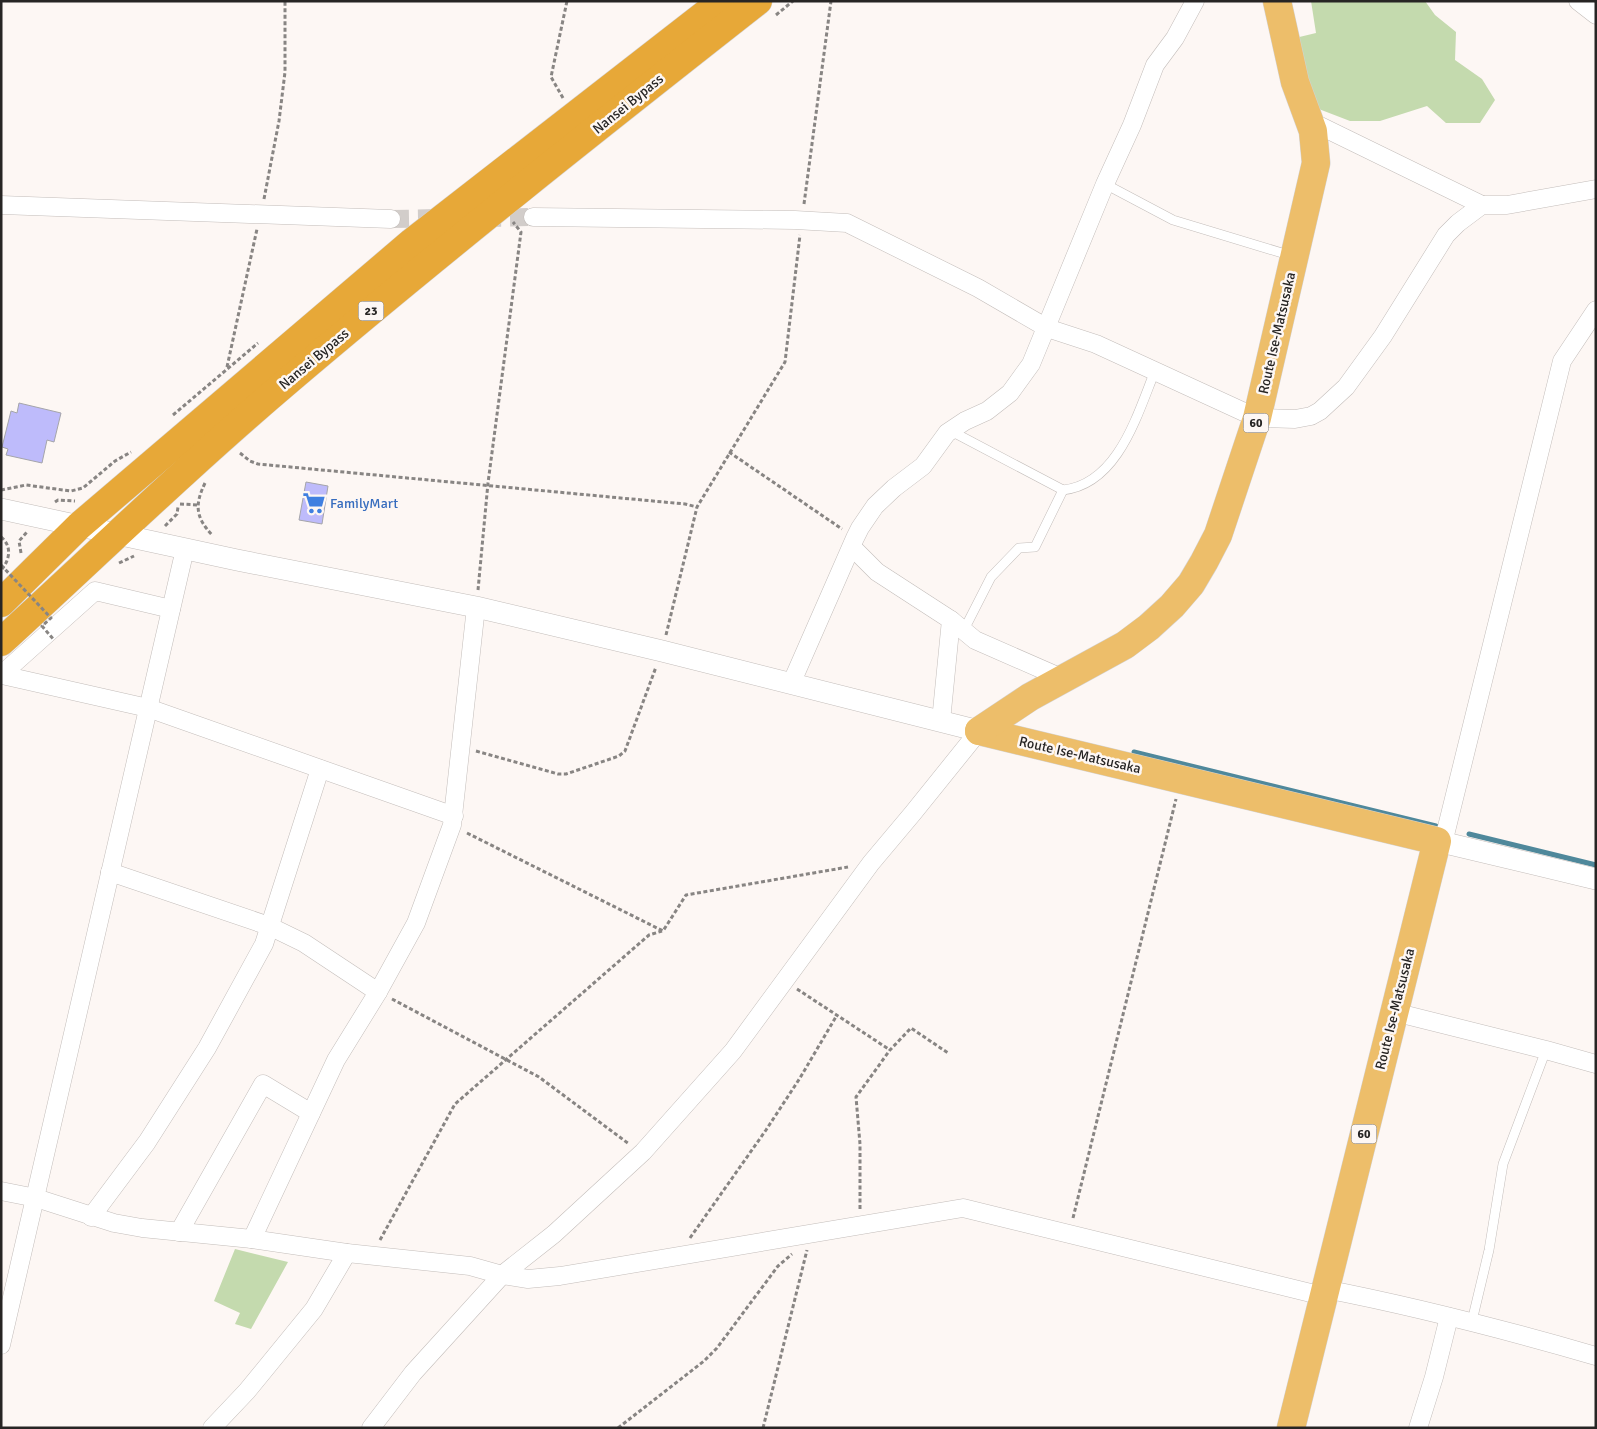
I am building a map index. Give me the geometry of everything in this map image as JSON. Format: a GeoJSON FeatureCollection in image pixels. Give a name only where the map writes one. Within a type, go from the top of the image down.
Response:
{"type":"FeatureCollection","features":[{"type":"Feature","properties":{"kind":"highway","name":"Nansei Bypass"},"geometry":{"type":"LineString","coordinates":[[1,604],[79,526],[412,242],[722,1]]}},
{"type":"Feature","properties":{"kind":"highway","name":"Nansei Bypass"},"geometry":{"type":"LineString","coordinates":[[1,642],[273,394],[372,310],[758,1]]}},
{"type":"Feature","properties":{"kind":"main road","name":"Route Ise-Matsusaka"},"geometry":{"type":"LineString","coordinates":[[979,731],[1030,697],[1125,645],[1149,627],[1191,584],[1218,535],[1257,418],[1316,163],[1316,144],[1310,121],[1295,82],[1277,1]]}},
{"type":"Feature","properties":{"kind":"main road","name":"Route Ise-Matsusaka"},"geometry":{"type":"LineString","coordinates":[[979,731],[1436,841],[1291,1428]]}},
{"type":"Feature","properties":{"kind":"street"},"geometry":{"type":"LineString","coordinates":[[791,684],[844,561],[860,528],[875,506],[894,488],[923,466],[947,433],[965,421],[987,411],[1010,393],[1032,364],[1105,184],[1132,125],[1155,65],[1175,38],[1195,1]]}},
{"type":"Feature","properties":{"kind":"street"},"geometry":{"type":"LineString","coordinates":[[1578,1],[1596,15]]}},
{"type":"Feature","properties":{"kind":"street"},"geometry":{"type":"LineString","coordinates":[[1310,121],[1482,205],[1507,205],[1596,189]]}},
{"type":"Feature","properties":{"kind":"street"},"geometry":{"type":"LineString","coordinates":[[1,204],[391,219]]}},
{"type":"Feature","properties":{"kind":"street"},"geometry":{"type":"LineString","coordinates":[[532,217],[802,220],[847,223],[978,288],[1048,328],[1096,344],[1257,418],[1295,419],[1311,416],[1320,411],[1346,387],[1383,336],[1446,235],[1458,223],[1482,205]]}},
{"type":"Feature","properties":{"kind":"street"},"geometry":{"type":"LineString","coordinates":[[1436,841],[1445,835],[1562,361],[1596,310]]}},
{"type":"Feature","properties":{"kind":"street"},"geometry":{"type":"LineString","coordinates":[[1,509],[237,560],[476,607],[662,651],[979,731],[913,813],[870,862],[734,1051],[643,1152],[554,1234],[502,1275],[413,1373],[371,1428]]}},
{"type":"Feature","properties":{"kind":"street"},"geometry":{"type":"LineString","coordinates":[[853,542],[878,572],[975,640],[1064,679]]}},
{"type":"Feature","properties":{"kind":"street"},"geometry":{"type":"LineString","coordinates":[[1,1345],[185,549]]}},
{"type":"Feature","properties":{"kind":"street"},"geometry":{"type":"LineString","coordinates":[[2,675],[94,591],[171,609]]}},
{"type":"Feature","properties":{"kind":"street"},"geometry":{"type":"LineString","coordinates":[[252,1240],[336,1060],[378,992],[416,923],[453,820],[476,607]]}},
{"type":"Feature","properties":{"kind":"street"},"geometry":{"type":"LineString","coordinates":[[941,721],[956,625]]}},
{"type":"Feature","properties":{"kind":"street"},"geometry":{"type":"LineString","coordinates":[[2,675],[148,708],[320,769],[453,820]]}},
{"type":"Feature","properties":{"kind":"street"},"geometry":{"type":"LineString","coordinates":[[91,1217],[147,1142],[208,1048],[264,944],[320,769]]}},
{"type":"Feature","properties":{"kind":"street"},"geometry":{"type":"LineString","coordinates":[[1436,841],[1596,879]]}},
{"type":"Feature","properties":{"kind":"street"},"geometry":{"type":"LineString","coordinates":[[110,872],[269,926],[304,943],[378,992]]}},
{"type":"Feature","properties":{"kind":"street"},"geometry":{"type":"LineString","coordinates":[[1394,1012],[1596,1064]]}},
{"type":"Feature","properties":{"kind":"street"},"geometry":{"type":"LineString","coordinates":[[179,1232],[263,1084],[311,1114]]}},
{"type":"Feature","properties":{"kind":"street"},"geometry":{"type":"LineString","coordinates":[[1,1191],[36,1198],[91,1217],[142,1228],[470,1266],[502,1275],[528,1279],[560,1276],[963,1208],[1324,1293],[1394,1303],[1472,1321],[1596,1356]]}},
{"type":"Feature","properties":{"kind":"street"},"geometry":{"type":"LineString","coordinates":[[212,1428],[247,1391],[314,1309],[347,1253]]}},
{"type":"Feature","properties":{"kind":"street"},"geometry":{"type":"LineString","coordinates":[[1418,1428],[1434,1377],[1449,1317]]}},
{"type":"Feature","properties":{"kind":"lane"},"geometry":{"type":"LineString","coordinates":[[1105,184],[1173,220],[1295,257]]}},
{"type":"Feature","properties":{"kind":"lane"},"geometry":{"type":"LineString","coordinates":[[951,431],[1063,490],[1077,489],[1091,482],[1111,463],[1131,429],[1155,371]]}},
{"type":"Feature","properties":{"kind":"lane"},"geometry":{"type":"LineString","coordinates":[[956,625],[968,622],[991,577],[1019,548],[1035,547],[1063,490]]}},
{"type":"Feature","properties":{"kind":"lane"},"geometry":{"type":"LineString","coordinates":[[1472,1321],[1489,1250],[1503,1164],[1546,1050]]}},
{"type":"Feature","properties":{"kind":"path"},"geometry":{"type":"LineString","coordinates":[[227,368],[279,122],[285,72],[285,1]]}},
{"type":"Feature","properties":{"kind":"path"},"geometry":{"type":"LineString","coordinates":[[563,98],[551,77],[567,1]]}},
{"type":"Feature","properties":{"kind":"path"},"geometry":{"type":"LineString","coordinates":[[461,746],[558,774],[566,774],[619,756],[625,751],[662,651],[697,507],[785,362],[831,1]]}},
{"type":"Feature","properties":{"kind":"path"},"geometry":{"type":"LineString","coordinates":[[476,607],[487,486],[522,232],[511,220]]}},
{"type":"Feature","properties":{"kind":"path"},"geometry":{"type":"LineString","coordinates":[[729,452],[853,542]]}},
{"type":"Feature","properties":{"kind":"path"},"geometry":{"type":"LineString","coordinates":[[237,455],[240,453],[250,461],[258,464],[685,504],[697,507]]}},
{"type":"Feature","properties":{"kind":"path"},"geometry":{"type":"LineString","coordinates":[[212,478],[205,483],[201,492],[198,503],[198,515],[202,525],[237,560]]}},
{"type":"Feature","properties":{"kind":"path"},"geometry":{"type":"LineString","coordinates":[[1,537],[9,548],[7,562],[1,571]]}},
{"type":"Feature","properties":{"kind":"path"},"geometry":{"type":"LineString","coordinates":[[1,566],[51,618],[42,626],[54,640]]}},
{"type":"Feature","properties":{"kind":"path"},"geometry":{"type":"LineString","coordinates":[[1070,1233],[1181,779]]}},
{"type":"Feature","properties":{"kind":"path"},"geometry":{"type":"LineString","coordinates":[[453,820],[663,931]]}},
{"type":"Feature","properties":{"kind":"path"},"geometry":{"type":"LineString","coordinates":[[372,1256],[455,1104],[649,935],[663,931],[686,895],[870,862]]}},
{"type":"Feature","properties":{"kind":"path"},"geometry":{"type":"LineString","coordinates":[[784,981],[890,1050]]}},
{"type":"Feature","properties":{"kind":"path"},"geometry":{"type":"LineString","coordinates":[[378,992],[539,1077],[628,1144],[643,1152]]}},
{"type":"Feature","properties":{"kind":"path"},"geometry":{"type":"LineString","coordinates":[[677,1256],[766,1130],[800,1078],[836,1015]]}},
{"type":"Feature","properties":{"kind":"path"},"geometry":{"type":"LineString","coordinates":[[861,1225],[860,1144],[856,1097],[890,1050],[911,1028],[948,1053]]}},
{"type":"Feature","properties":{"kind":"path"},"geometry":{"type":"LineString","coordinates":[[618,1428],[704,1361],[717,1348],[778,1266],[799,1248],[808,1247],[763,1428]]}},
{"type":"Feature","properties":{"kind":"green space"},"geometry":{"type":"Polygon","coordinates":[[[1311,1],[1425,1],[1435,15],[1456,32],[1455,60],[1482,79],[1495,100],[1480,123],[1446,123],[1427,106],[1380,121],[1350,121],[1311,106],[1291,39],[1316,33],[1311,1]]]}},
{"type":"Feature","properties":{"kind":"green space"},"geometry":{"type":"Polygon","coordinates":[[[235,1249],[288,1262],[251,1329],[235,1324],[240,1313],[214,1301],[235,1249]]]}},
{"type":"Feature","properties":{"kind":"building"},"geometry":{"type":"Polygon","coordinates":[[[19,403],[61,413],[54,442],[47,440],[42,463],[6,455],[8,449],[2,447],[11,411],[17,413],[19,403]]]}},
{"type":"Feature","properties":{"kind":"building","name":"FamilyMart"},"geometry":{"type":"Polygon","coordinates":[[[306,482],[328,486],[322,524],[299,520],[306,482]]]}},
{"type":"Feature","properties":{"kind":"waterway"},"geometry":{"type":"LineString","coordinates":[[1134,752],[1436,826]]}},
{"type":"Feature","properties":{"kind":"waterway"},"geometry":{"type":"LineString","coordinates":[[1469,834],[1596,865]]}},
{"type":"Feature","properties":{"kind":"tunnel"},"geometry":{"type":"LineString","coordinates":[[483,218],[533,217]]}},
{"type":"Feature","properties":{"kind":"tunnel"},"geometry":{"type":"LineString","coordinates":[[391,219],[442,218]]}},
{"type":"Feature","properties":{"kind":"place","name":"FamilyMart"},"geometry":{"type":"Point","coordinates":[314,503]}}]}
